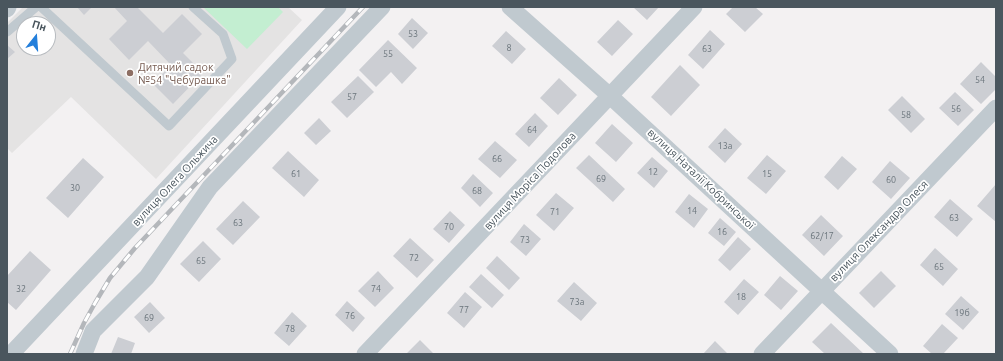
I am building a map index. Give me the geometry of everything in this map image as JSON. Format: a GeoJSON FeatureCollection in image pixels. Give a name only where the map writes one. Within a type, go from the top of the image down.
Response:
{"type":"FeatureCollection","features":[{"type":"Feature","properties":{"kind":"street","name":"вулиця Олега Ольжича"},"geometry":{"type":"LineString","coordinates":[[11,354],[338,7]]}},
{"type":"Feature","properties":{"kind":"street"},"geometry":{"type":"LineString","coordinates":[[84,354],[93,331],[147,277],[210,187],[382,7]]}},
{"type":"Feature","properties":{"kind":"street","name":"вулиця Наталії Кобринської"},"geometry":{"type":"LineString","coordinates":[[510,7],[610,96],[890,354]]}},
{"type":"Feature","properties":{"kind":"street","name":"вулиця Моріса Подолова"},"geometry":{"type":"LineString","coordinates":[[365,354],[694,7]]}},
{"type":"Feature","properties":{"kind":"street","name":"вулиця Олександра Олеся"},"geometry":{"type":"LineString","coordinates":[[762,354],[996,108]]}},
{"type":"Feature","properties":{"kind":"lane"},"geometry":{"type":"LineString","coordinates":[[7,32],[36,7]]}},
{"type":"Feature","properties":{"kind":"lane"},"geometry":{"type":"LineString","coordinates":[[41,7],[169,126],[232,59],[223,34],[192,7]]}},
{"type":"Feature","properties":{"kind":"shaded area","name":"Дитячий садок №54 \"Чебурашка\""},"geometry":{"type":"Polygon","coordinates":[[[23,7],[288,7],[302,20],[156,179],[71,97],[12,153],[7,148],[7,23],[23,7]]]}},
{"type":"Feature","properties":{"kind":"green space"},"geometry":{"type":"Polygon","coordinates":[[[203,7],[278,7],[283,12],[247,49],[203,7]]]}},
{"type":"Feature","properties":{"kind":"building"},"geometry":{"type":"Polygon","coordinates":[[[77,7],[92,7],[84,15],[77,7]]]}},
{"type":"Feature","properties":{"kind":"building"},"geometry":{"type":"Polygon","coordinates":[[[114,7],[137,7],[163,33],[182,14],[202,34],[183,53],[203,73],[173,104],[153,84],[171,65],[148,41],[129,60],[109,39],[127,21],[114,7]]]}},
{"type":"Feature","properties":{"kind":"building"},"geometry":{"type":"Polygon","coordinates":[[[633,7],[659,7],[647,20],[633,7]]]}},
{"type":"Feature","properties":{"kind":"building"},"geometry":{"type":"Polygon","coordinates":[[[733,7],[755,7],[763,14],[745,32],[726,14],[733,7]]]}},
{"type":"Feature","properties":{"kind":"building"},"geometry":{"type":"Polygon","coordinates":[[[412,18],[428,33],[413,49],[398,34],[412,18]]]}},
{"type":"Feature","properties":{"kind":"building"},"geometry":{"type":"Polygon","coordinates":[[[618,20],[633,34],[612,56],[597,42],[618,20]]]}},
{"type":"Feature","properties":{"kind":"building"},"geometry":{"type":"Polygon","coordinates":[[[710,30],[725,44],[703,69],[688,55],[710,30]]]}},
{"type":"Feature","properties":{"kind":"building"},"geometry":{"type":"Polygon","coordinates":[[[506,31],[526,49],[512,64],[492,46],[506,31]]]}},
{"type":"Feature","properties":{"kind":"building"},"geometry":{"type":"Polygon","coordinates":[[[388,40],[417,68],[402,84],[391,72],[376,87],[359,70],[388,40]]]}},
{"type":"Feature","properties":{"kind":"building"},"geometry":{"type":"Polygon","coordinates":[[[7,45],[15,52],[7,59],[7,45]]]}},
{"type":"Feature","properties":{"kind":"building"},"geometry":{"type":"Polygon","coordinates":[[[981,62],[996,77],[996,89],[981,104],[960,84],[981,62]]]}},
{"type":"Feature","properties":{"kind":"building"},"geometry":{"type":"Polygon","coordinates":[[[680,65],[700,85],[671,116],[651,97],[680,65]]]}},
{"type":"Feature","properties":{"kind":"building"},"geometry":{"type":"Polygon","coordinates":[[[358,76],[374,92],[347,118],[331,102],[358,76]]]}},
{"type":"Feature","properties":{"kind":"building"},"geometry":{"type":"Polygon","coordinates":[[[559,78],[577,95],[558,115],[540,98],[559,78]]]}},
{"type":"Feature","properties":{"kind":"building"},"geometry":{"type":"Polygon","coordinates":[[[955,92],[974,110],[958,126],[939,108],[955,92]]]}},
{"type":"Feature","properties":{"kind":"building"},"geometry":{"type":"Polygon","coordinates":[[[902,96],[925,119],[911,133],[888,110],[902,96]]]}},
{"type":"Feature","properties":{"kind":"building"},"geometry":{"type":"Polygon","coordinates":[[[535,113],[548,126],[529,147],[515,134],[535,113]]]}},
{"type":"Feature","properties":{"kind":"building"},"geometry":{"type":"Polygon","coordinates":[[[319,118],[331,131],[316,145],[304,133],[319,118]]]}},
{"type":"Feature","properties":{"kind":"building"},"geometry":{"type":"Polygon","coordinates":[[[612,124],[633,143],[616,162],[595,143],[612,124]]]}},
{"type":"Feature","properties":{"kind":"building"},"geometry":{"type":"Polygon","coordinates":[[[725,128],[742,144],[725,163],[708,147],[725,128]]]}},
{"type":"Feature","properties":{"kind":"building"},"geometry":{"type":"Polygon","coordinates":[[[495,141],[517,160],[500,178],[478,159],[495,141]]]}},
{"type":"Feature","properties":{"kind":"building"},"geometry":{"type":"Polygon","coordinates":[[[288,151],[319,180],[304,197],[272,168],[288,151]]]}},
{"type":"Feature","properties":{"kind":"building"},"geometry":{"type":"Polygon","coordinates":[[[589,155],[625,189],[613,202],[576,168],[589,155]]]}},
{"type":"Feature","properties":{"kind":"building"},"geometry":{"type":"Polygon","coordinates":[[[767,155],[786,171],[766,194],[747,178],[767,155]]]}},
{"type":"Feature","properties":{"kind":"building"},"geometry":{"type":"Polygon","coordinates":[[[842,156],[857,169],[838,190],[824,177],[842,156]]]}},
{"type":"Feature","properties":{"kind":"building"},"geometry":{"type":"Polygon","coordinates":[[[652,157],[668,171],[654,188],[637,173],[652,157]]]}},
{"type":"Feature","properties":{"kind":"building"},"geometry":{"type":"Polygon","coordinates":[[[83,158],[104,177],[68,218],[46,198],[83,158]]]}},
{"type":"Feature","properties":{"kind":"building"},"geometry":{"type":"Polygon","coordinates":[[[890,161],[910,178],[891,199],[872,182],[890,161]]]}},
{"type":"Feature","properties":{"kind":"building"},"geometry":{"type":"Polygon","coordinates":[[[473,174],[493,193],[480,207],[461,188],[473,174]]]}},
{"type":"Feature","properties":{"kind":"building"},"geometry":{"type":"Polygon","coordinates":[[[996,184],[996,222],[977,206],[996,184]]]}},
{"type":"Feature","properties":{"kind":"building"},"geometry":{"type":"Polygon","coordinates":[[[556,193],[574,208],[554,231],[536,215],[556,193]]]}},
{"type":"Feature","properties":{"kind":"building"},"geometry":{"type":"Polygon","coordinates":[[[689,194],[708,209],[694,228],[675,212],[689,194]]]}},
{"type":"Feature","properties":{"kind":"building"},"geometry":{"type":"Polygon","coordinates":[[[950,199],[973,219],[957,237],[934,217],[950,199]]]}},
{"type":"Feature","properties":{"kind":"building"},"geometry":{"type":"Polygon","coordinates":[[[243,201],[260,217],[233,245],[216,229],[243,201]]]}},
{"type":"Feature","properties":{"kind":"building"},"geometry":{"type":"Polygon","coordinates":[[[450,211],[465,225],[449,243],[433,229],[450,211]]]}},
{"type":"Feature","properties":{"kind":"building"},"geometry":{"type":"Polygon","coordinates":[[[821,215],[843,236],[824,256],[802,235],[821,215]]]}},
{"type":"Feature","properties":{"kind":"building"},"geometry":{"type":"Polygon","coordinates":[[[720,218],[736,232],[724,246],[708,233],[720,218]]]}},
{"type":"Feature","properties":{"kind":"building"},"geometry":{"type":"Polygon","coordinates":[[[524,224],[541,239],[526,256],[510,242],[524,224]]]}},
{"type":"Feature","properties":{"kind":"building"},"geometry":{"type":"Polygon","coordinates":[[[738,237],[751,249],[730,271],[718,260],[738,237]]]}},
{"type":"Feature","properties":{"kind":"building"},"geometry":{"type":"Polygon","coordinates":[[[410,238],[434,260],[417,278],[393,256],[410,238]]]}},
{"type":"Feature","properties":{"kind":"building"},"geometry":{"type":"Polygon","coordinates":[[[203,241],[221,259],[199,282],[180,264],[203,241]]]}},
{"type":"Feature","properties":{"kind":"building"},"geometry":{"type":"Polygon","coordinates":[[[935,248],[958,269],[943,286],[920,265],[935,248]]]}},
{"type":"Feature","properties":{"kind":"building"},"geometry":{"type":"Polygon","coordinates":[[[30,251],[51,270],[16,310],[7,302],[7,276],[30,251]]]}},
{"type":"Feature","properties":{"kind":"building"},"geometry":{"type":"Polygon","coordinates":[[[497,256],[520,278],[509,290],[486,268],[497,256]]]}},
{"type":"Feature","properties":{"kind":"building"},"geometry":{"type":"Polygon","coordinates":[[[378,271],[394,288],[375,307],[358,291],[378,271]]]}},
{"type":"Feature","properties":{"kind":"building"},"geometry":{"type":"Polygon","coordinates":[[[881,271],[896,286],[874,308],[859,293],[881,271]]]}},
{"type":"Feature","properties":{"kind":"building"},"geometry":{"type":"Polygon","coordinates":[[[481,274],[504,295],[492,308],[469,287],[481,274]]]}},
{"type":"Feature","properties":{"kind":"building"},"geometry":{"type":"Polygon","coordinates":[[[780,276],[798,291],[781,310],[764,295],[780,276]]]}},
{"type":"Feature","properties":{"kind":"building"},"geometry":{"type":"Polygon","coordinates":[[[744,279],[759,292],[738,315],[724,302],[744,279]]]}},
{"type":"Feature","properties":{"kind":"building"},"geometry":{"type":"Polygon","coordinates":[[[574,282],[597,303],[581,321],[557,301],[574,282]]]}},
{"type":"Feature","properties":{"kind":"building"},"geometry":{"type":"Polygon","coordinates":[[[465,292],[482,307],[464,328],[447,313],[465,292]]]}},
{"type":"Feature","properties":{"kind":"building"},"geometry":{"type":"Polygon","coordinates":[[[961,296],[979,312],[963,330],[945,314],[961,296]]]}},
{"type":"Feature","properties":{"kind":"building"},"geometry":{"type":"Polygon","coordinates":[[[347,301],[365,318],[353,332],[335,315],[347,301]]]}},
{"type":"Feature","properties":{"kind":"building"},"geometry":{"type":"Polygon","coordinates":[[[150,302],[165,318],[149,333],[134,317],[150,302]]]}},
{"type":"Feature","properties":{"kind":"building"},"geometry":{"type":"Polygon","coordinates":[[[292,312],[307,326],[289,346],[274,333],[292,312]]]}},
{"type":"Feature","properties":{"kind":"building"},"geometry":{"type":"Polygon","coordinates":[[[831,323],[864,354],[825,354],[812,342],[831,323]]]}},
{"type":"Feature","properties":{"kind":"building"},"geometry":{"type":"Polygon","coordinates":[[[942,324],[958,338],[943,354],[932,354],[923,346],[942,324]]]}},
{"type":"Feature","properties":{"kind":"building"},"geometry":{"type":"Polygon","coordinates":[[[118,337],[135,343],[131,354],[111,354],[118,337]]]}},
{"type":"Feature","properties":{"kind":"building"},"geometry":{"type":"Polygon","coordinates":[[[420,340],[434,354],[406,354],[420,340]]]}},
{"type":"Feature","properties":{"kind":"building"},"geometry":{"type":"Polygon","coordinates":[[[715,341],[728,354],[703,354],[715,341]]]}},
{"type":"Feature","properties":{"kind":"railway"},"geometry":{"type":"LineString","coordinates":[[70,354],[84,323],[110,278],[135,248],[363,7]]}},
{"type":"Feature","properties":{"kind":"place","name":"Дитячий садок №54 \"Чебурашка\""},"geometry":{"type":"Point","coordinates":[130,73]}}]}
